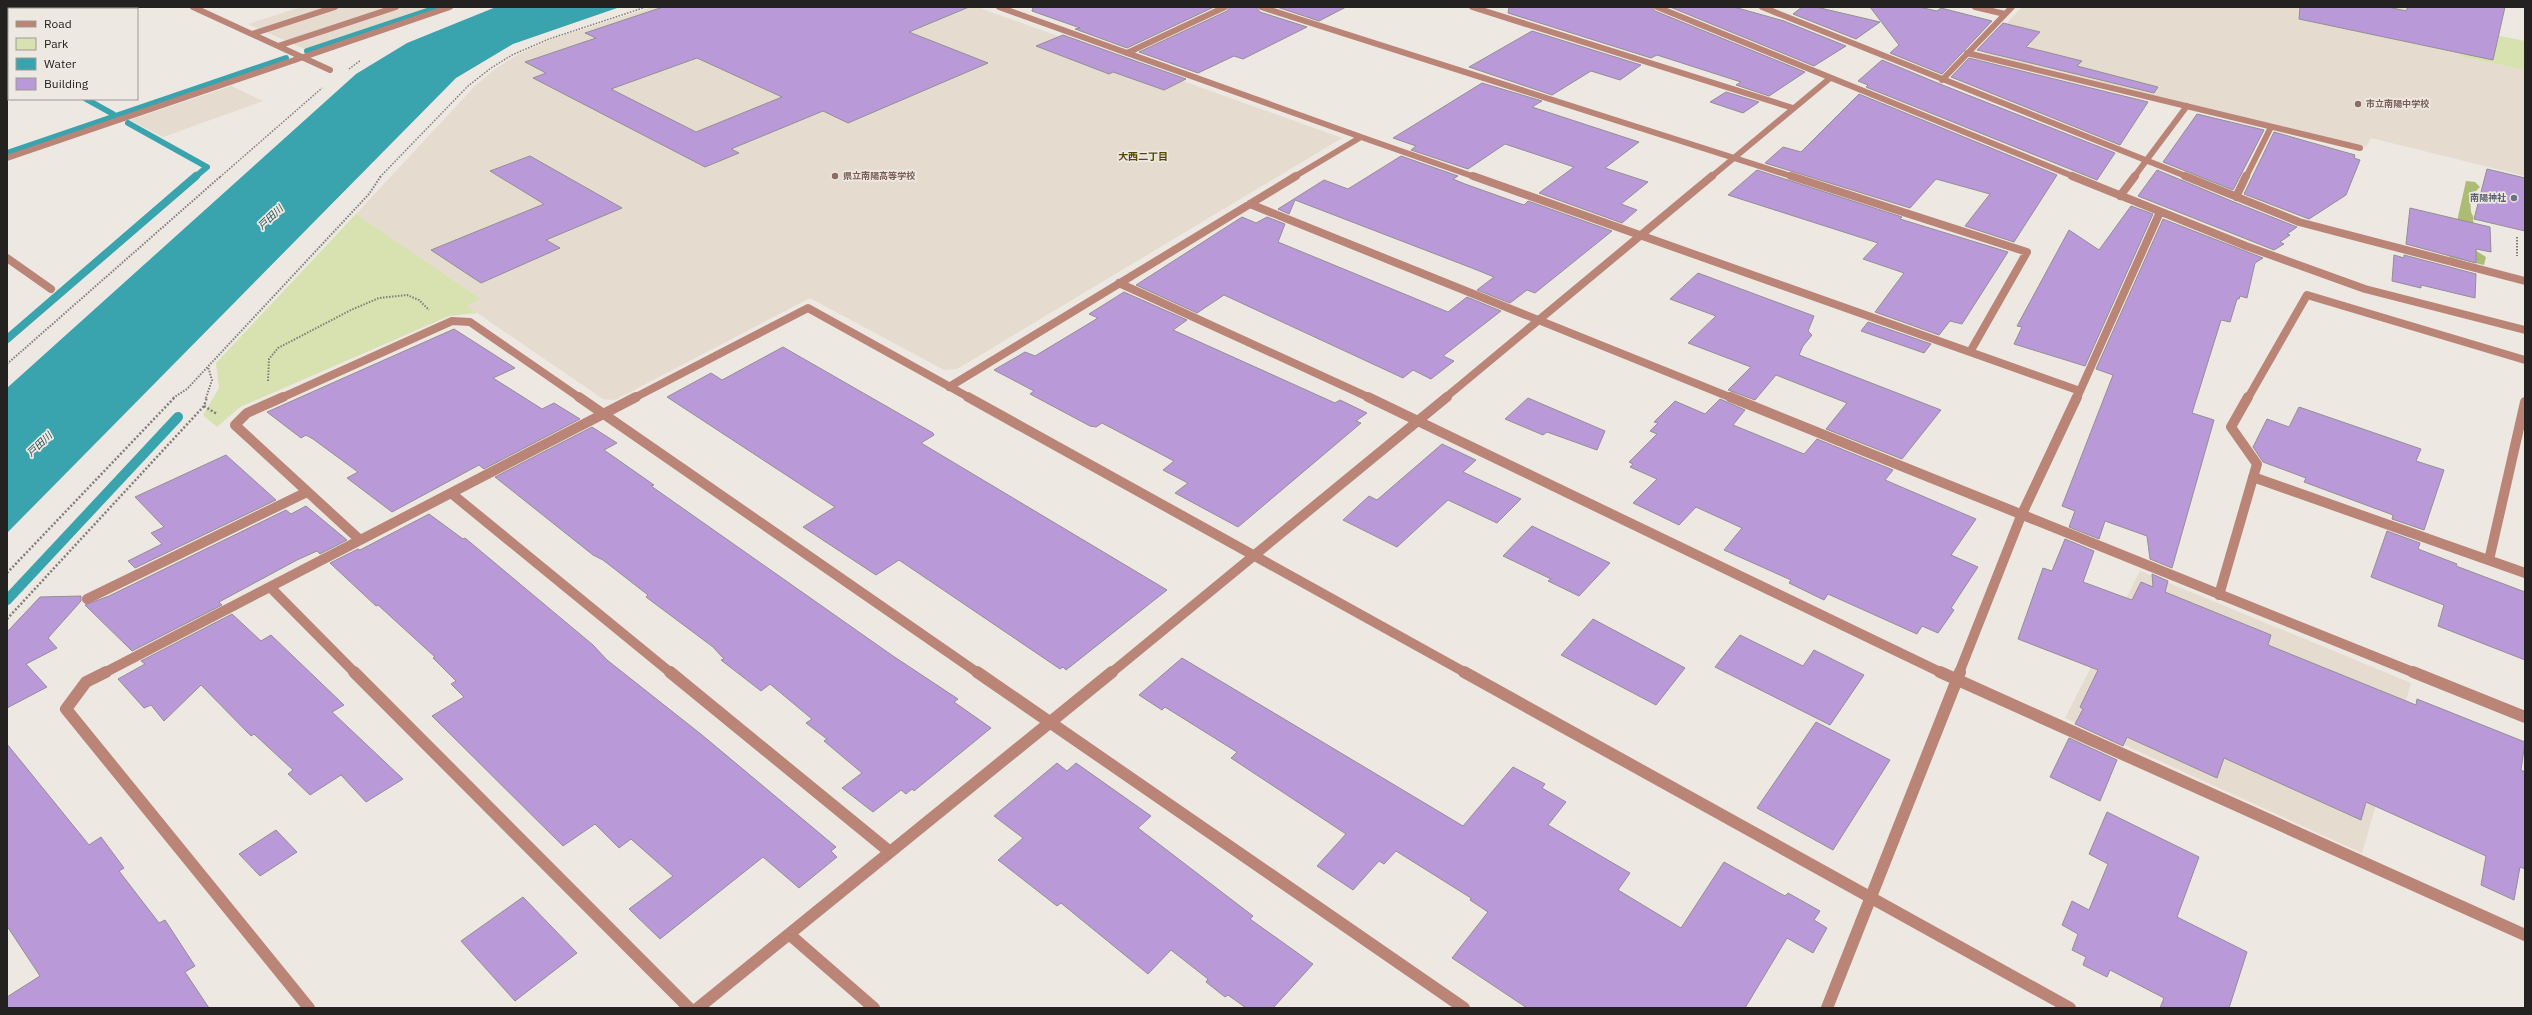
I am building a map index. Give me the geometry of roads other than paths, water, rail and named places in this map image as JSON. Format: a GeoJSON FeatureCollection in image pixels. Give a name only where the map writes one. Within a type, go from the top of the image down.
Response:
{"type":"FeatureCollection","features":[{"type":"Feature","properties":{"kind":"street"},"geometry":{"type":"LineString","coordinates":[[193,7],[330,70]]}},
{"type":"Feature","properties":{"kind":"street"},"geometry":{"type":"LineString","coordinates":[[252,34],[336,7]]}},
{"type":"Feature","properties":{"kind":"street"},"geometry":{"type":"LineString","coordinates":[[278,46],[396,7]]}},
{"type":"Feature","properties":{"kind":"street"},"geometry":{"type":"LineString","coordinates":[[7,158],[450,7]]}},
{"type":"Feature","properties":{"kind":"street"},"geometry":{"type":"LineString","coordinates":[[999,7],[1361,137],[2080,391]]}},
{"type":"Feature","properties":{"kind":"street"},"geometry":{"type":"LineString","coordinates":[[1127,53],[1225,7]]}},
{"type":"Feature","properties":{"kind":"street"},"geometry":{"type":"LineString","coordinates":[[1260,7],[1734,157],[2027,252],[1970,352]]}},
{"type":"Feature","properties":{"kind":"street"},"geometry":{"type":"LineString","coordinates":[[1472,7],[1793,108]]}},
{"type":"Feature","properties":{"kind":"street"},"geometry":{"type":"LineString","coordinates":[[1657,7],[1829,79],[2160,212],[2365,289],[2525,330]]}},
{"type":"Feature","properties":{"kind":"street"},"geometry":{"type":"LineString","coordinates":[[1762,7],[2299,222],[2525,281]]}},
{"type":"Feature","properties":{"kind":"street"},"geometry":{"type":"LineString","coordinates":[[1777,13],[1785,7]]}},
{"type":"Feature","properties":{"kind":"street"},"geometry":{"type":"LineString","coordinates":[[1975,7],[2005,14]]}},
{"type":"Feature","properties":{"kind":"street"},"geometry":{"type":"LineString","coordinates":[[1942,80],[2012,7]]}},
{"type":"Feature","properties":{"kind":"street"},"geometry":{"type":"LineString","coordinates":[[1967,53],[2360,148]]}},
{"type":"Feature","properties":{"kind":"street"},"geometry":{"type":"LineString","coordinates":[[698,1008],[1254,557],[1829,79]]}},
{"type":"Feature","properties":{"kind":"street"},"geometry":{"type":"LineString","coordinates":[[2120,196],[2187,106]]}},
{"type":"Feature","properties":{"kind":"street"},"geometry":{"type":"LineString","coordinates":[[2236,197],[2270,127]]}},
{"type":"Feature","properties":{"kind":"street"},"geometry":{"type":"LineString","coordinates":[[949,387],[1361,137]]}},
{"type":"Feature","properties":{"kind":"street"},"geometry":{"type":"LineString","coordinates":[[1250,204],[2021,516],[2525,717]]}},
{"type":"Feature","properties":{"kind":"street"},"geometry":{"type":"LineString","coordinates":[[1827,1008],[2021,516],[2080,391],[2160,212]]}},
{"type":"Feature","properties":{"kind":"street"},"geometry":{"type":"LineString","coordinates":[[7,258],[51,289]]}},
{"type":"Feature","properties":{"kind":"street"},"geometry":{"type":"LineString","coordinates":[[1119,283],[1418,420],[1956,679],[2525,935]]}},
{"type":"Feature","properties":{"kind":"street"},"geometry":{"type":"LineString","coordinates":[[2219,595],[2257,464],[2231,426],[2307,295],[2525,360]]}},
{"type":"Feature","properties":{"kind":"street"},"geometry":{"type":"LineString","coordinates":[[309,1008],[66,709],[86,682],[808,308],[1254,557],[2070,1008]]}},
{"type":"Feature","properties":{"kind":"street"},"geometry":{"type":"LineString","coordinates":[[360,540],[235,425],[247,413],[440,326],[452,321],[470,322],[1464,1008]]}},
{"type":"Feature","properties":{"kind":"street"},"geometry":{"type":"LineString","coordinates":[[2489,560],[2525,402]]}},
{"type":"Feature","properties":{"kind":"street"},"geometry":{"type":"LineString","coordinates":[[2253,477],[2525,574]]}},
{"type":"Feature","properties":{"kind":"street"},"geometry":{"type":"LineString","coordinates":[[87,599],[307,492]]}},
{"type":"Feature","properties":{"kind":"street"},"geometry":{"type":"LineString","coordinates":[[451,493],[890,852]]}},
{"type":"Feature","properties":{"kind":"street"},"geometry":{"type":"LineString","coordinates":[[270,587],[689,1008]]}},
{"type":"Feature","properties":{"kind":"street"},"geometry":{"type":"LineString","coordinates":[[789,934],[874,1008]]}},
{"type":"Feature","properties":{"kind":"water","name":"戸田川"},"geometry":{"type":"Polygon","coordinates":[[[496,7],[620,7],[513,44],[456,78],[7,533],[7,388],[356,74],[407,43],[496,7]]]}},
{"type":"Feature","properties":{"kind":"waterway"},"geometry":{"type":"LineString","coordinates":[[307,51],[439,7]]}},
{"type":"Feature","properties":{"kind":"waterway"},"geometry":{"type":"LineString","coordinates":[[7,153],[286,58]]}},
{"type":"Feature","properties":{"kind":"waterway"},"geometry":{"type":"LineString","coordinates":[[88,100],[113,114]]}},
{"type":"Feature","properties":{"kind":"waterway"},"geometry":{"type":"LineString","coordinates":[[128,123],[207,167],[195,177]]}},
{"type":"Feature","properties":{"kind":"waterway"},"geometry":{"type":"LineString","coordinates":[[7,339],[196,176]]}},
{"type":"Feature","properties":{"kind":"waterway"},"geometry":{"type":"LineString","coordinates":[[7,600],[178,417]]}},
{"type":"Feature","properties":{"kind":"place","name":"市立南陽中学校"},"geometry":{"type":"Point","coordinates":[2358,104]}},
{"type":"Feature","properties":{"kind":"place","name":"県立南陽高等学校"},"geometry":{"type":"Point","coordinates":[835,176]}},
{"type":"Feature","properties":{"kind":"place","name":"南陽神社"},"geometry":{"type":"Point","coordinates":[2514,198]}},
{"type":"Feature","properties":{"kind":"district","name":"大西二丁目"},"geometry":{"type":"Point","coordinates":[1143,156]}}]}
